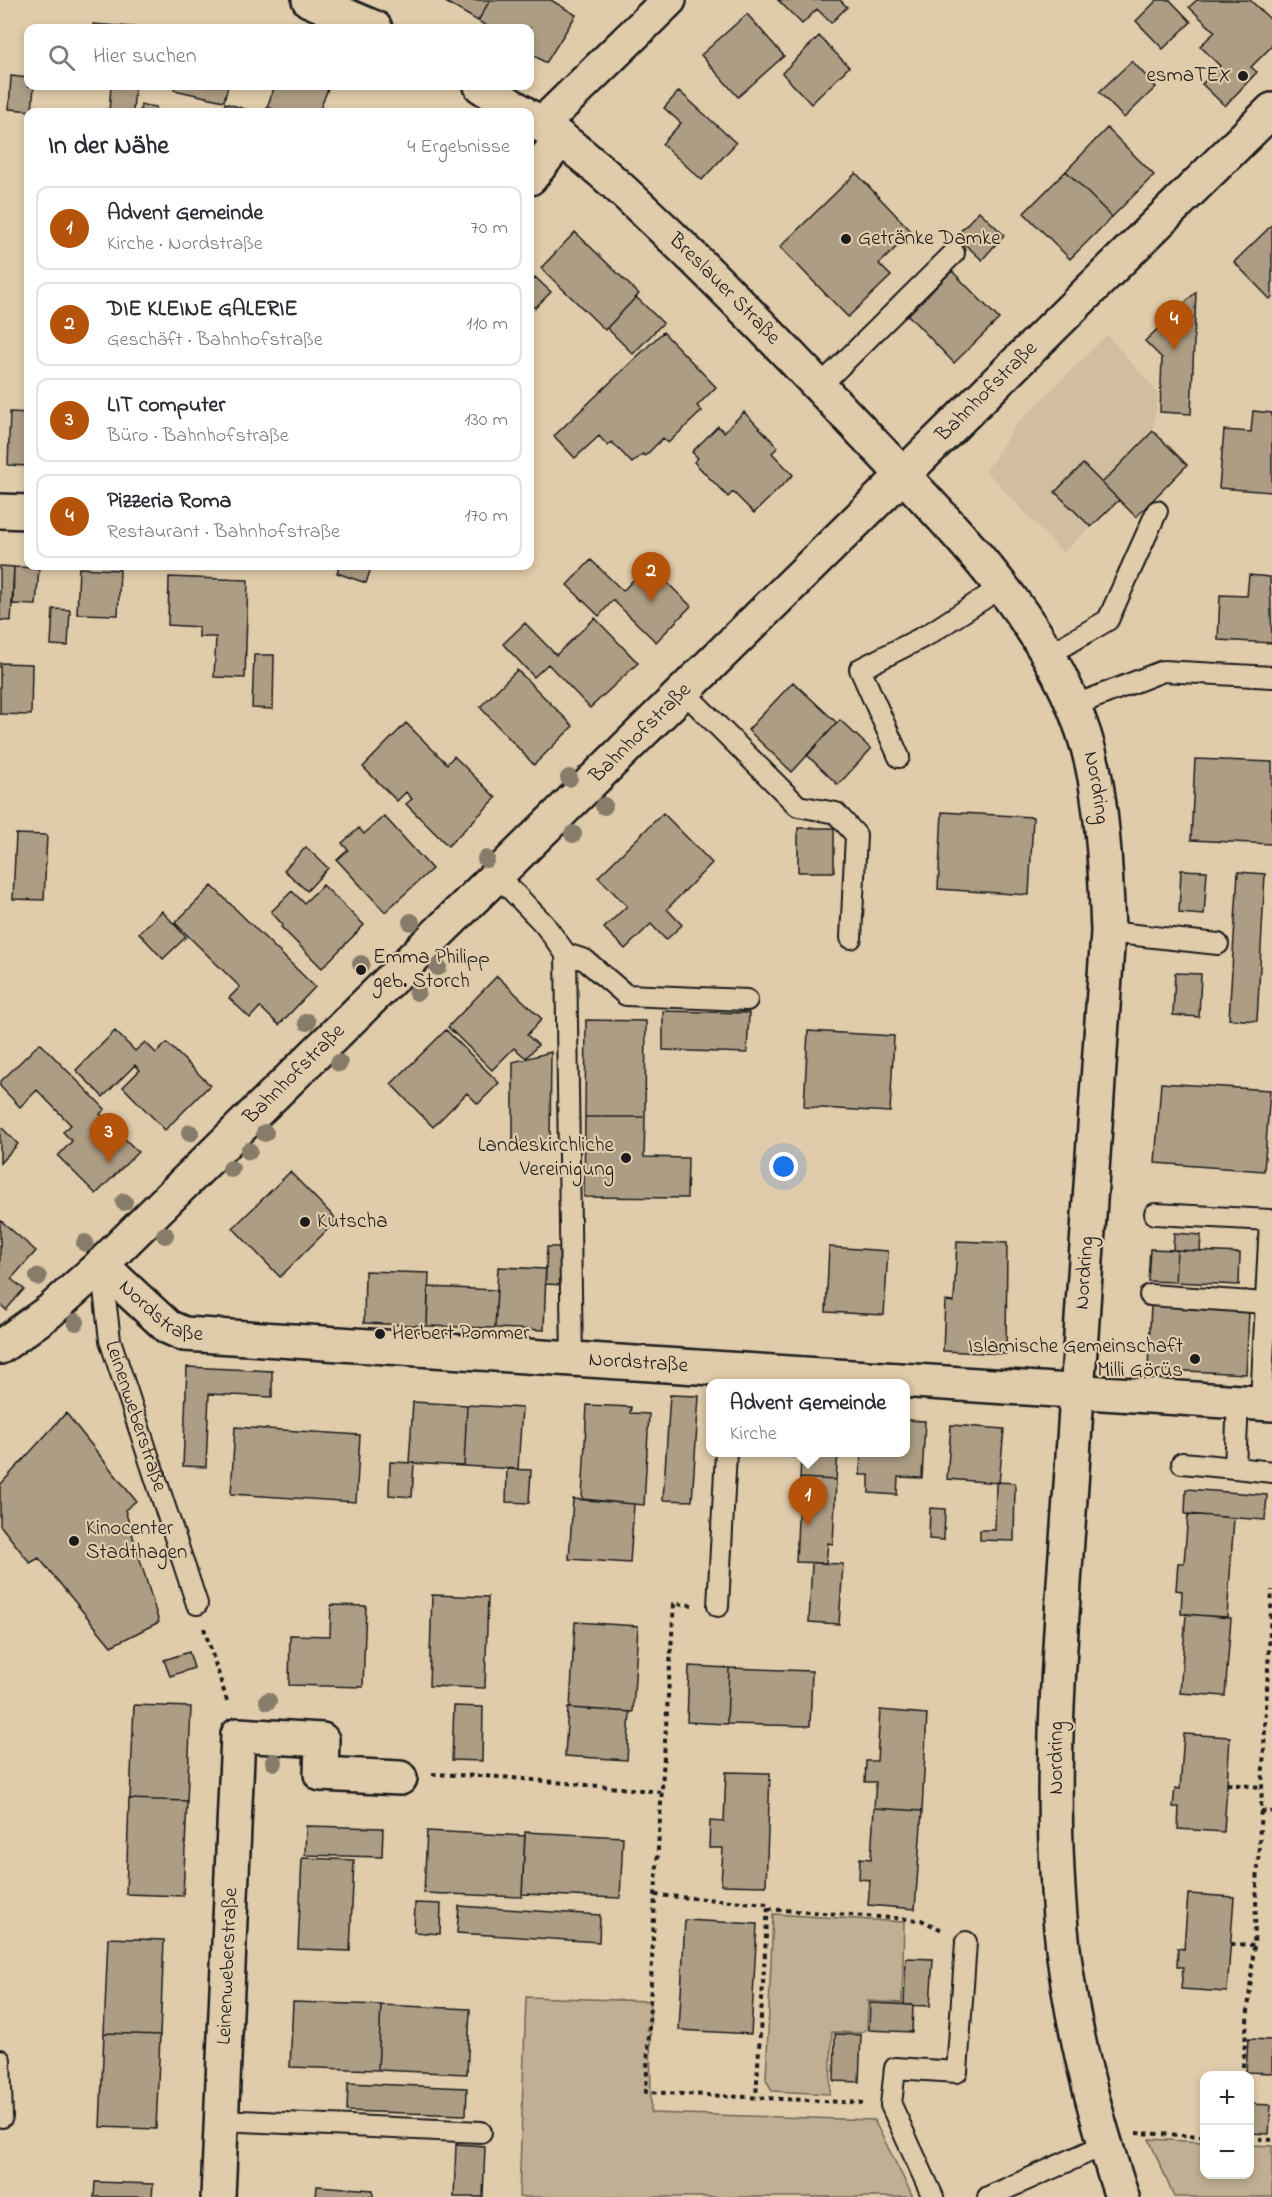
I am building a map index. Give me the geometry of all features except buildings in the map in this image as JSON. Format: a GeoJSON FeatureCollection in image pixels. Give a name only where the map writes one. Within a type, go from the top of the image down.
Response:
{"type":"FeatureCollection","features":[{"type":"Feature","properties":{"kind":"street"},"geometry":{"type":"LineString","coordinates":[[309,0],[366,24]]}},
{"type":"Feature","properties":{"kind":"street"},"geometry":{"type":"LineString","coordinates":[[534,150],[538,123],[669,0]]}},
{"type":"Feature","properties":{"kind":"street","name":"Breslauer Straße"},"geometry":{"type":"LineString","coordinates":[[487,90],[515,108]]}},
{"type":"Feature","properties":{"kind":"street","name":"Bahnhofstraße"},"geometry":{"type":"LineString","coordinates":[[0,1347],[50,1311],[101,1265],[1272,110]]}},
{"type":"Feature","properties":{"kind":"street","name":"Breslauer Straße"},"geometry":{"type":"LineString","coordinates":[[538,123],[662,228],[903,475]]}},
{"type":"Feature","properties":{"kind":"street","name":"Nordring"},"geometry":{"type":"LineString","coordinates":[[903,475],[1003,586],[1048,655],[1073,706],[1095,776],[1106,853],[1107,932],[1056,1727],[1057,1866],[1063,1949],[1077,2034],[1102,2139],[1122,2197]]}},
{"type":"Feature","properties":{"kind":"street"},"geometry":{"type":"LineString","coordinates":[[0,511],[24,512]]}},
{"type":"Feature","properties":{"kind":"street","name":"Nordstraße"},"geometry":{"type":"LineString","coordinates":[[101,1265],[168,1327],[184,1334],[572,1360],[730,1377],[783,1379]]}},
{"type":"Feature","properties":{"kind":"street","name":"Nordstraße"},"geometry":{"type":"LineString","coordinates":[[910,1384],[1077,1390],[1257,1403]]}},
{"type":"Feature","properties":{"kind":"street"},"geometry":{"type":"LineString","coordinates":[[238,1735],[322,1740],[321,1774],[400,1778]]}},
{"type":"Feature","properties":{"kind":"street","name":"Leinenweberstraße"},"geometry":{"type":"LineString","coordinates":[[218,2197],[238,1735]]}},
{"type":"Feature","properties":{"kind":"lane"},"geometry":{"type":"LineString","coordinates":[[819,387],[954,253]]}},
{"type":"Feature","properties":{"kind":"lane"},"geometry":{"type":"LineString","coordinates":[[1048,655],[1108,620],[1157,511]]}},
{"type":"Feature","properties":{"kind":"lane"},"geometry":{"type":"LineString","coordinates":[[899,757],[860,669],[929,634],[1003,586]]}},
{"type":"Feature","properties":{"kind":"lane"},"geometry":{"type":"LineString","coordinates":[[1073,706],[1163,671],[1272,677]]}},
{"type":"Feature","properties":{"kind":"lane"},"geometry":{"type":"LineString","coordinates":[[684,692],[798,806],[837,813],[856,835],[851,938]]}},
{"type":"Feature","properties":{"kind":"lane"},"geometry":{"type":"LineString","coordinates":[[496,874],[544,924],[566,954],[572,1360]]}},
{"type":"Feature","properties":{"kind":"lane"},"geometry":{"type":"LineString","coordinates":[[1107,932],[1218,944]]}},
{"type":"Feature","properties":{"kind":"lane"},"geometry":{"type":"LineString","coordinates":[[566,954],[585,960],[626,996],[747,1000]]}},
{"type":"Feature","properties":{"kind":"lane"},"geometry":{"type":"LineString","coordinates":[[1155,1214],[1270,1220],[1266,1303],[1257,1403],[1235,1468]]}},
{"type":"Feature","properties":{"kind":"lane","name":"Leinenweberstraße"},"geometry":{"type":"LineString","coordinates":[[101,1265],[110,1340],[197,1604]]}},
{"type":"Feature","properties":{"kind":"lane"},"geometry":{"type":"LineString","coordinates":[[1150,1295],[1266,1303]]}},
{"type":"Feature","properties":{"kind":"lane"},"geometry":{"type":"LineString","coordinates":[[718,1606],[726,1457]]}},
{"type":"Feature","properties":{"kind":"lane"},"geometry":{"type":"LineString","coordinates":[[1182,1463],[1272,1472]]}},
{"type":"Feature","properties":{"kind":"lane"},"geometry":{"type":"LineString","coordinates":[[933,2197],[891,2105],[895,2068],[957,2072],[966,1942]]}},
{"type":"Feature","properties":{"kind":"lane"},"geometry":{"type":"LineString","coordinates":[[0,2060],[2,2117]]}},
{"type":"Feature","properties":{"kind":"lane"},"geometry":{"type":"LineString","coordinates":[[221,2120],[481,2132]]}},
{"type":"Feature","properties":{"kind":"lane"},"geometry":{"type":"LineString","coordinates":[[988,2197],[1102,2139]]}},
{"type":"Feature","properties":{"kind":"path"},"geometry":{"type":"LineString","coordinates":[[1242,2071],[1254,1946],[1272,1590]]}},
{"type":"Feature","properties":{"kind":"path"},"geometry":{"type":"LineString","coordinates":[[197,1604],[238,1735]]}},
{"type":"Feature","properties":{"kind":"path"},"geometry":{"type":"LineString","coordinates":[[718,1606],[674,1604],[655,1895],[646,2092],[891,2105]]}},
{"type":"Feature","properties":{"kind":"path"},"geometry":{"type":"LineString","coordinates":[[400,1778],[412,1773],[502,1777],[662,1792]]}},
{"type":"Feature","properties":{"kind":"path"},"geometry":{"type":"LineString","coordinates":[[1227,1784],[1262,1787]]}},
{"type":"Feature","properties":{"kind":"path"},"geometry":{"type":"LineString","coordinates":[[1261,1811],[1272,1812]]}},
{"type":"Feature","properties":{"kind":"path"},"geometry":{"type":"LineString","coordinates":[[655,1895],[768,1904],[756,2097]]}},
{"type":"Feature","properties":{"kind":"path"},"geometry":{"type":"LineString","coordinates":[[768,1909],[921,1920],[966,1942]]}},
{"type":"Feature","properties":{"kind":"path"},"geometry":{"type":"LineString","coordinates":[[1231,1944],[1254,1946]]}},
{"type":"Feature","properties":{"kind":"path"},"geometry":{"type":"LineString","coordinates":[[1102,2139],[1200,2136]]}},
{"type":"Feature","properties":{"kind":"path"},"geometry":{"type":"LineString","coordinates":[[1254,2138],[1272,2140]]}},
{"type":"Feature","properties":{"kind":"shaded area"},"geometry":{"type":"Polygon","coordinates":[[[1107,335],[1158,393],[1153,431],[1187,465],[1136,517],[1119,500],[1063,553],[986,471],[1016,425],[1107,335]]]}},
{"type":"Feature","properties":{"kind":"shaded area"},"geometry":{"type":"Polygon","coordinates":[[[773,1914],[904,1922],[902,2003],[868,2001],[867,2029],[860,2033],[832,2032],[830,2094],[772,2091],[766,2079],[773,1914]]]}},
{"type":"Feature","properties":{"kind":"shaded area"},"geometry":{"type":"Polygon","coordinates":[[[526,1997],[650,2001],[651,2113],[874,2120],[913,2197],[519,2197],[526,1997]]]}},
{"type":"Feature","properties":{"kind":"shaded area"},"geometry":{"type":"Polygon","coordinates":[[[1149,2139],[1200,2142],[1200,2179],[1254,2179],[1254,2145],[1272,2146],[1272,2197],[1174,2197],[1149,2139]]]}},
{"type":"Feature","properties":{"kind":"place","name":"esmaTEX"},"geometry":{"type":"Point","coordinates":[1243,76]}},
{"type":"Feature","properties":{"kind":"place","name":"Getränke Damke"},"geometry":{"type":"Point","coordinates":[846,239]}},
{"type":"Feature","properties":{"kind":"place","name":"Pizzeria Roma"},"geometry":{"type":"Point","coordinates":[1174,350]}},
{"type":"Feature","properties":{"kind":"place","name":"DIE KLEINE GALERIE"},"geometry":{"type":"Point","coordinates":[651,602]}},
{"type":"Feature","properties":{"kind":"place","name":"Emma Philipp geb. Storch"},"geometry":{"type":"Point","coordinates":[361,970]}},
{"type":"Feature","properties":{"kind":"place","name":"Landeskirchliche Vereinigung"},"geometry":{"type":"Point","coordinates":[626,1158]}},
{"type":"Feature","properties":{"kind":"place","name":"LIT computer"},"geometry":{"type":"Point","coordinates":[109,1163]}},
{"type":"Feature","properties":{"kind":"place","name":"Kutscha"},"geometry":{"type":"Point","coordinates":[305,1222]}},
{"type":"Feature","properties":{"kind":"place","name":"Herbert Pommer"},"geometry":{"type":"Point","coordinates":[380,1334]}},
{"type":"Feature","properties":{"kind":"place","name":"Islamische Gemeinschaft Milli Görüs"},"geometry":{"type":"Point","coordinates":[1195,1359]}},
{"type":"Feature","properties":{"kind":"place","name":"Advent Gemeinde"},"geometry":{"type":"Point","coordinates":[808,1526]}},
{"type":"Feature","properties":{"kind":"place","name":"Kinocenter Stadthagen"},"geometry":{"type":"Point","coordinates":[74,1541]}}]}
